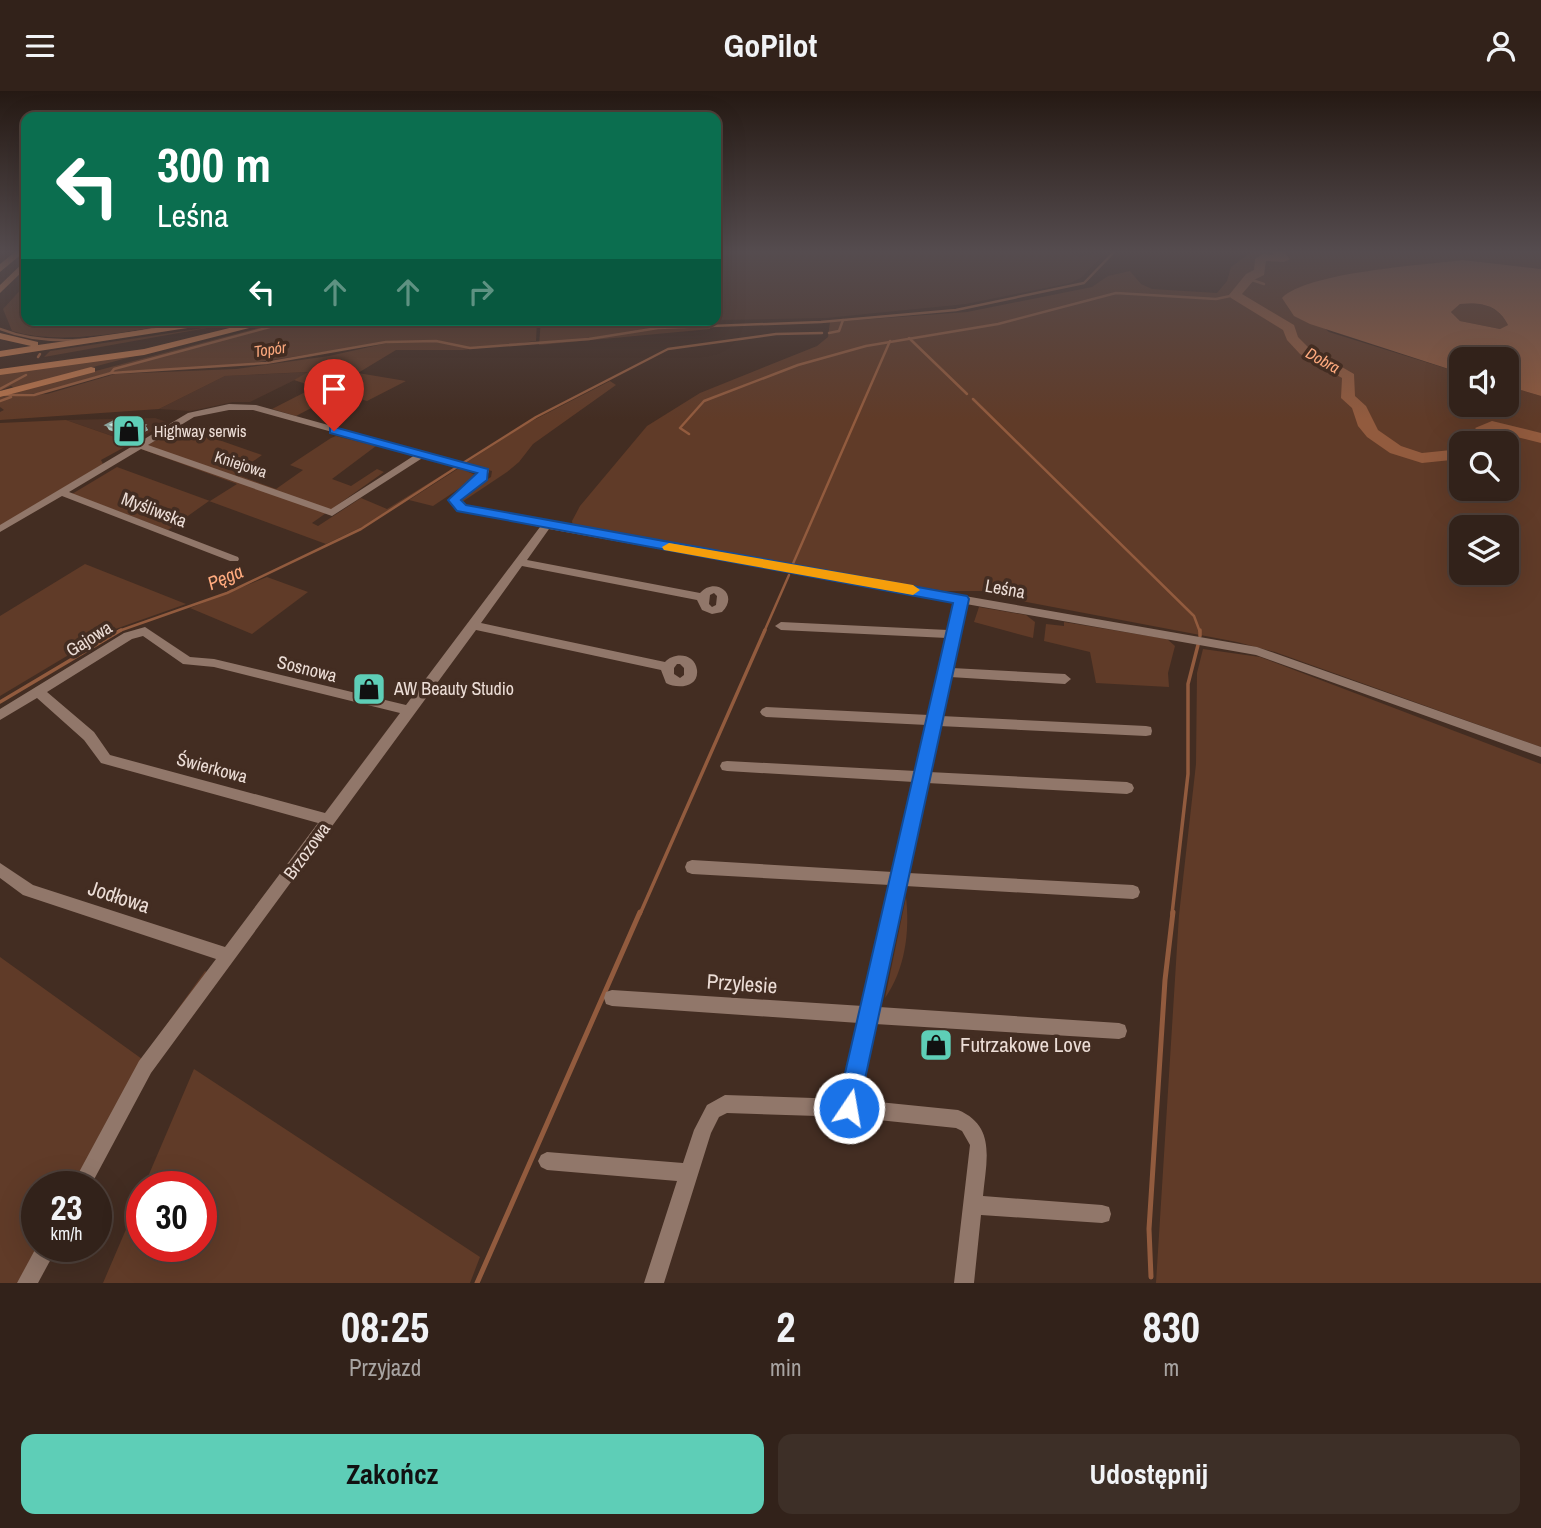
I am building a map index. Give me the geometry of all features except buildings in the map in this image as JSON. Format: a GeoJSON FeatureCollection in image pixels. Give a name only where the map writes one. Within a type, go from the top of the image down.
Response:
{"type":"FeatureCollection","features":[{"type":"Feature","properties":{"kind":"main road"},"geometry":{"type":"LineString","coordinates":[[0,354],[196,326]]}},
{"type":"Feature","properties":{"kind":"main road"},"geometry":{"type":"LineString","coordinates":[[16,364],[218,326]]}},
{"type":"Feature","properties":{"kind":"main road"},"geometry":{"type":"LineString","coordinates":[[0,366],[135,347],[244,326]]}},
{"type":"Feature","properties":{"kind":"main road"},"geometry":{"type":"LineString","coordinates":[[0,394],[252,326]]}},
{"type":"Feature","properties":{"kind":"main road"},"geometry":{"type":"LineString","coordinates":[[0,336],[35,344],[82,344]]}},
{"type":"Feature","properties":{"kind":"main road"},"geometry":{"type":"LineString","coordinates":[[0,372],[80,363],[211,337]]}},
{"type":"Feature","properties":{"kind":"street"},"geometry":{"type":"LineString","coordinates":[[0,529],[191,415],[229,407],[253,407],[421,455]]}},
{"type":"Feature","properties":{"kind":"street","name":"Kniejowa"},"geometry":{"type":"LineString","coordinates":[[140,446],[332,513],[421,455]]}},
{"type":"Feature","properties":{"kind":"street","name":"Leśna"},"geometry":{"type":"LineString","coordinates":[[421,455],[485,474],[457,496],[453,503],[462,508],[1257,651],[1541,753]]}},
{"type":"Feature","properties":{"kind":"street","name":"Myśliwska"},"geometry":{"type":"LineString","coordinates":[[62,492],[234,559]]}},
{"type":"Feature","properties":{"kind":"street","name":"Brzozowa"},"geometry":{"type":"LineString","coordinates":[[89,1171],[145,1067],[547,525]]}},
{"type":"Feature","properties":{"kind":"street"},"geometry":{"type":"LineString","coordinates":[[520,562],[702,597]]}},
{"type":"Feature","properties":{"kind":"street"},"geometry":{"type":"LineString","coordinates":[[849,1108],[925,776],[961,599]]}},
{"type":"Feature","properties":{"kind":"street"},"geometry":{"type":"LineString","coordinates":[[472,625],[667,667]]}},
{"type":"Feature","properties":{"kind":"street"},"geometry":{"type":"LineString","coordinates":[[781,626],[954,634]]}},
{"type":"Feature","properties":{"kind":"street","name":"Gajowa"},"geometry":{"type":"LineString","coordinates":[[0,715],[139,632],[148,632],[187,661],[195,663]]}},
{"type":"Feature","properties":{"kind":"street","name":"Sosnowa"},"geometry":{"type":"LineString","coordinates":[[195,663],[214,663],[410,711]]}},
{"type":"Feature","properties":{"kind":"street"},"geometry":{"type":"LineString","coordinates":[[946,672],[1065,678]]}},
{"type":"Feature","properties":{"kind":"street","name":"Świerkowa"},"geometry":{"type":"LineString","coordinates":[[38,692],[89,736],[90,742],[106,759],[330,820]]}},
{"type":"Feature","properties":{"kind":"street"},"geometry":{"type":"LineString","coordinates":[[766,712],[1146,731]]}},
{"type":"Feature","properties":{"kind":"street"},"geometry":{"type":"LineString","coordinates":[[727,766],[1127,788]]}},
{"type":"Feature","properties":{"kind":"street"},"geometry":{"type":"LineString","coordinates":[[692,867],[1133,892]]}},
{"type":"Feature","properties":{"kind":"street","name":"Jodłowa"},"geometry":{"type":"LineString","coordinates":[[0,870],[28,890],[229,956]]}},
{"type":"Feature","properties":{"kind":"street","name":"Przylesie"},"geometry":{"type":"LineString","coordinates":[[612,998],[1119,1031]]}},
{"type":"Feature","properties":{"kind":"street"},"geometry":{"type":"LineString","coordinates":[[654,1283],[702,1130],[719,1106],[725,1104],[849,1108],[958,1119],[968,1125],[979,1144],[975,1205],[964,1283]]}},
{"type":"Feature","properties":{"kind":"street"},"geometry":{"type":"LineString","coordinates":[[547,1161],[687,1174]]}},
{"type":"Feature","properties":{"kind":"street"},"geometry":{"type":"LineString","coordinates":[[975,1205],[1102,1213]]}},
{"type":"Feature","properties":{"kind":"street"},"geometry":{"type":"LineString","coordinates":[[27,1283],[39,1262]]}},
{"type":"Feature","properties":{"kind":"shaded area"},"geometry":{"type":"Polygon","coordinates":[[[21,308],[21,326],[161,326],[79,337],[33,335],[12,331],[3,309],[21,308]]]}},
{"type":"Feature","properties":{"kind":"shaded area"},"geometry":{"type":"Polygon","coordinates":[[[721,308],[930,308],[826,318],[721,320],[721,308]]]}},
{"type":"Feature","properties":{"kind":"shaded area"},"geometry":{"type":"Polygon","coordinates":[[[989,308],[1301,308],[1329,332],[1449,369],[1449,417],[1519,417],[1519,390],[1541,396],[1541,747],[1275,652],[1237,642],[1005,598],[982,591],[944,591],[573,527],[572,521],[580,506],[647,426],[700,393],[817,346],[828,337],[830,322],[967,312],[989,308]]]}},
{"type":"Feature","properties":{"kind":"shaded area"},"geometry":{"type":"Polygon","coordinates":[[[1288,308],[1456,308],[1451,312],[1460,321],[1500,329],[1508,325],[1491,308],[1541,308],[1541,396],[1519,390],[1519,347],[1449,347],[1449,369],[1310,324],[1294,316],[1288,308]]]}},
{"type":"Feature","properties":{"kind":"shaded area"},"geometry":{"type":"Polygon","coordinates":[[[1456,308],[1491,308],[1508,325],[1500,329],[1460,321],[1451,312],[1456,308]]]}},
{"type":"Feature","properties":{"kind":"shaded area"},"geometry":{"type":"Polygon","coordinates":[[[218,326],[44,357],[50,351],[218,326]]]}},
{"type":"Feature","properties":{"kind":"shaded area"},"geometry":{"type":"Polygon","coordinates":[[[265,326],[537,326],[536,341],[463,350],[396,350],[358,373],[406,381],[367,401],[340,393],[296,416],[272,409],[315,387],[294,380],[308,372],[225,376],[159,409],[0,420],[0,412],[4,410],[0,407],[0,397],[47,394],[115,374],[236,369],[329,356],[396,341],[239,365],[111,372],[40,393],[9,394],[265,326]]]}},
{"type":"Feature","properties":{"kind":"shaded area"},"geometry":{"type":"Polygon","coordinates":[[[541,326],[711,326],[710,329],[539,345],[541,326]]]}},
{"type":"Feature","properties":{"kind":"shaded area"},"geometry":{"type":"Polygon","coordinates":[[[146,353],[14,388],[11,386],[0,391],[0,374],[146,353]]]}},
{"type":"Feature","properties":{"kind":"shaded area"},"geometry":{"type":"Polygon","coordinates":[[[311,372],[250,402],[233,402],[191,411],[159,409],[225,376],[311,372]]]}},
{"type":"Feature","properties":{"kind":"shaded area"},"geometry":{"type":"Polygon","coordinates":[[[610,381],[616,385],[533,444],[507,472],[462,502],[463,495],[491,477],[492,471],[464,464],[528,423],[610,381]]]}},
{"type":"Feature","properties":{"kind":"shaded area"},"geometry":{"type":"Polygon","coordinates":[[[155,418],[167,422],[132,443],[66,420],[155,418]]]}},
{"type":"Feature","properties":{"kind":"shaded area"},"geometry":{"type":"Polygon","coordinates":[[[66,420],[132,443],[101,460],[103,464],[0,526],[0,423],[66,420]]]}},
{"type":"Feature","properties":{"kind":"shaded area"},"geometry":{"type":"Polygon","coordinates":[[[179,426],[262,455],[235,474],[276,489],[303,470],[290,465],[331,438],[336,436],[376,446],[332,479],[351,486],[377,469],[384,472],[312,523],[318,526],[361,498],[387,509],[455,467],[366,525],[326,544],[209,501],[168,530],[72,494],[117,467],[210,501],[237,484],[141,449],[179,426]]]}},
{"type":"Feature","properties":{"kind":"shaded area"},"geometry":{"type":"Polygon","coordinates":[[[459,468],[478,476],[433,506],[409,500],[459,468]]]}},
{"type":"Feature","properties":{"kind":"shaded area"},"geometry":{"type":"Polygon","coordinates":[[[85,564],[186,604],[107,632],[0,696],[0,616],[85,564]]]}},
{"type":"Feature","properties":{"kind":"shaded area"},"geometry":{"type":"Polygon","coordinates":[[[267,577],[308,592],[252,634],[190,608],[267,577]]]}},
{"type":"Feature","properties":{"kind":"shaded area"},"geometry":{"type":"Polygon","coordinates":[[[979,607],[1026,615],[1035,622],[1033,638],[974,622],[979,607]]]}},
{"type":"Feature","properties":{"kind":"shaded area"},"geometry":{"type":"Polygon","coordinates":[[[1064,622],[1167,639],[1175,646],[1168,673],[1169,687],[1096,683],[1090,652],[1044,641],[1046,624],[1064,626],[1064,622]]]}},
{"type":"Feature","properties":{"kind":"shaded area"},"geometry":{"type":"Polygon","coordinates":[[[1203,649],[1260,657],[1541,764],[1541,1283],[1156,1283],[1179,915],[1196,764],[1197,673],[1203,649]]]}},
{"type":"Feature","properties":{"kind":"shaded area"},"geometry":{"type":"Polygon","coordinates":[[[906,897],[904,950],[897,975],[885,998],[906,897]]]}},
{"type":"Feature","properties":{"kind":"shaded area"},"geometry":{"type":"Polygon","coordinates":[[[0,957],[142,1059],[205,971],[208,973],[83,1171],[21,1171],[21,1262],[31,1262],[19,1283],[0,1283],[0,957]]]}},
{"type":"Feature","properties":{"kind":"shaded area"},"geometry":{"type":"Polygon","coordinates":[[[194,1069],[480,1257],[470,1283],[103,1283],[126,1229],[126,1262],[217,1262],[217,1171],[150,1171],[194,1069]]]}},
{"type":"Feature","properties":{"kind":"waterway","name":"Topór"},"geometry":{"type":"LineString","coordinates":[[843,320],[967,308]]}},
{"type":"Feature","properties":{"kind":"waterway"},"geometry":{"type":"LineString","coordinates":[[910,339],[998,324],[1060,308]]}},
{"type":"Feature","properties":{"kind":"waterway","name":"Dobra"},"geometry":{"type":"LineString","coordinates":[[1256,308],[1289,328],[1291,337],[1304,351],[1349,377],[1348,398],[1359,406],[1372,434],[1396,449],[1414,456],[1422,458],[1449,454]]}},
{"type":"Feature","properties":{"kind":"waterway","name":"Topór"},"geometry":{"type":"LineString","coordinates":[[721,326],[843,320]]}},
{"type":"Feature","properties":{"kind":"waterway","name":"Pęga"},"geometry":{"type":"LineString","coordinates":[[829,333],[839,331],[843,320]]}},
{"type":"Feature","properties":{"kind":"waterway"},"geometry":{"type":"LineString","coordinates":[[0,329],[49,340],[74,340],[167,326]]}},
{"type":"Feature","properties":{"kind":"waterway"},"geometry":{"type":"LineString","coordinates":[[111,373],[114,369],[274,326]]}},
{"type":"Feature","properties":{"kind":"waterway","name":"Topór"},"geometry":{"type":"LineString","coordinates":[[111,373],[266,363],[386,342],[436,341],[470,348],[589,339],[658,328],[712,326]]}},
{"type":"Feature","properties":{"kind":"waterway","name":"Pęga"},"geometry":{"type":"LineString","coordinates":[[463,463],[536,417],[668,349],[776,334],[822,333]]}},
{"type":"Feature","properties":{"kind":"waterway"},"geometry":{"type":"LineString","coordinates":[[890,342],[910,339]]}},
{"type":"Feature","properties":{"kind":"waterway"},"geometry":{"type":"LineString","coordinates":[[910,339],[967,394]]}},
{"type":"Feature","properties":{"kind":"waterway"},"geometry":{"type":"LineString","coordinates":[[689,434],[680,428],[704,401],[798,365],[890,342]]}},
{"type":"Feature","properties":{"kind":"waterway"},"geometry":{"type":"LineString","coordinates":[[792,566],[890,342]]}},
{"type":"Feature","properties":{"kind":"waterway","name":"Topór"},"geometry":{"type":"LineString","coordinates":[[0,395],[34,395],[111,373]]}},
{"type":"Feature","properties":{"kind":"waterway"},"geometry":{"type":"LineString","coordinates":[[0,389],[26,375]]}},
{"type":"Feature","properties":{"kind":"waterway"},"geometry":{"type":"LineString","coordinates":[[0,401],[11,397]]}},
{"type":"Feature","properties":{"kind":"waterway"},"geometry":{"type":"LineString","coordinates":[[973,399],[1194,616],[1200,632]]}},
{"type":"Feature","properties":{"kind":"waterway","name":"Dobra"},"geometry":{"type":"LineString","coordinates":[[1486,431],[1483,428],[1492,426],[1512,431]]}},
{"type":"Feature","properties":{"kind":"waterway","name":"Dobra"},"geometry":{"type":"LineString","coordinates":[[1519,433],[1541,438]]}},
{"type":"Feature","properties":{"kind":"waterway","name":"Pęga"},"geometry":{"type":"LineString","coordinates":[[120,631],[227,593],[361,529],[457,467]]}},
{"type":"Feature","properties":{"kind":"waterway"},"geometry":{"type":"LineString","coordinates":[[764,632],[789,575]]}},
{"type":"Feature","properties":{"kind":"waterway"},"geometry":{"type":"LineString","coordinates":[[640,914],[765,630]]}},
{"type":"Feature","properties":{"kind":"waterway","name":"Pęga"},"geometry":{"type":"LineString","coordinates":[[0,702],[120,631]]}},
{"type":"Feature","properties":{"kind":"waterway","name":"Pęga"},"geometry":{"type":"LineString","coordinates":[[116,632],[120,631]]}},
{"type":"Feature","properties":{"kind":"waterway"},"geometry":{"type":"LineString","coordinates":[[1172,914],[1188,774],[1188,684],[1198,645]]}},
{"type":"Feature","properties":{"kind":"waterway"},"geometry":{"type":"LineString","coordinates":[[477,1283],[640,912]]}},
{"type":"Feature","properties":{"kind":"waterway"},"geometry":{"type":"LineString","coordinates":[[1151,1277],[1149,1229],[1165,980],[1173,912]]}},
{"type":"Feature","properties":{"kind":"slow traffic"},"geometry":{"type":"LineString","coordinates":[[669,547],[913,590]]}},
{"type":"Feature","properties":{"kind":"place","name":"Highway serwis"},"geometry":{"type":"Point","coordinates":[129,431]}},
{"type":"Feature","properties":{"kind":"place","name":"AW Beauty Studio"},"geometry":{"type":"Point","coordinates":[369,689]}},
{"type":"Feature","properties":{"kind":"place","name":"Futrzakowe Love"},"geometry":{"type":"Point","coordinates":[936,1045]}},
{"type":"Feature","properties":{"kind":"route"},"geometry":{"type":"LineString","coordinates":[[334,431],[484,471],[483,477],[454,500],[453,503],[462,508],[569,530],[961,599],[925,776],[849,1108]]}}]}
